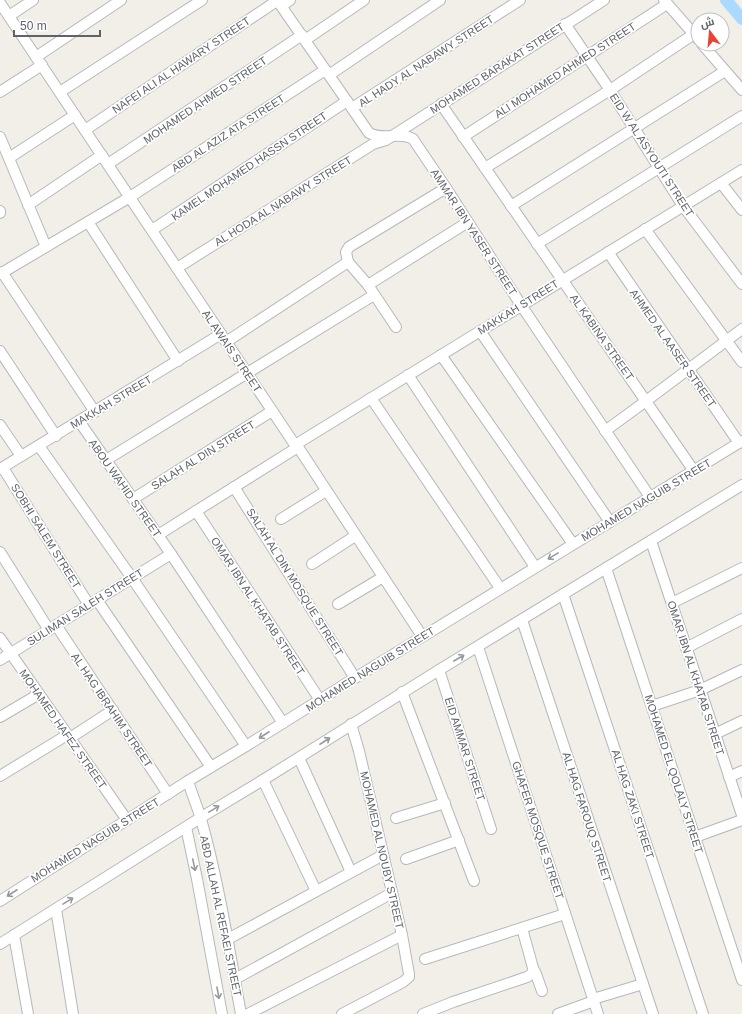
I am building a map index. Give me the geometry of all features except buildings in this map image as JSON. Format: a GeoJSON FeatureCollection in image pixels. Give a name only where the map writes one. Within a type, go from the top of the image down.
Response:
{"type":"FeatureCollection","features":[{"type":"Feature","properties":{"kind":"street"},"geometry":{"type":"LineString","coordinates":[[9,16],[32,0]]}},
{"type":"Feature","properties":{"kind":"street"},"geometry":{"type":"LineString","coordinates":[[0,92],[109,3],[121,0]]}},
{"type":"Feature","properties":{"kind":"street"},"geometry":{"type":"LineString","coordinates":[[60,92],[202,0]]}},
{"type":"Feature","properties":{"kind":"street","name":"NAFEI ALI AL HAWARY STREET"},"geometry":{"type":"LineString","coordinates":[[85,130],[279,2],[290,0]]}},
{"type":"Feature","properties":{"kind":"street","name":"MOHAMED AHMED STREET"},"geometry":{"type":"LineString","coordinates":[[108,164],[364,0]]}},
{"type":"Feature","properties":{"kind":"street","name":"ABD AL AZIZ ATA STREET"},"geometry":{"type":"LineString","coordinates":[[1,273],[130,197],[440,0]]}},
{"type":"Feature","properties":{"kind":"street","name":"AL HADY AL NABAWY STREET"},"geometry":{"type":"LineString","coordinates":[[349,105],[520,0]]}},
{"type":"Feature","properties":{"kind":"street","name":"MOHAMED BARAKAT STREET"},"geometry":{"type":"LineString","coordinates":[[391,136],[604,0]]}},
{"type":"Feature","properties":{"kind":"street","name":"AMMAR IBN YASER STREET"},"geometry":{"type":"LineString","coordinates":[[279,2],[369,133],[380,137],[409,137],[413,139],[521,306],[650,497]]}},
{"type":"Feature","properties":{"kind":"street"},"geometry":{"type":"LineString","coordinates":[[666,2],[690,30]]}},
{"type":"Feature","properties":{"kind":"street","name":"ALI MOHAMED AHMED STREET"},"geometry":{"type":"LineString","coordinates":[[463,137],[587,56],[666,2]]}},
{"type":"Feature","properties":{"kind":"street","name":"AL AWAIS STREET"},"geometry":{"type":"LineString","coordinates":[[0,3],[422,636]]}},
{"type":"Feature","properties":{"kind":"street","name":"EID W AL ASYOUTI STREET"},"geometry":{"type":"LineString","coordinates":[[565,24],[610,90],[683,206],[742,284]]}},
{"type":"Feature","properties":{"kind":"street"},"geometry":{"type":"LineString","coordinates":[[485,168],[690,41]]}},
{"type":"Feature","properties":{"kind":"street"},"geometry":{"type":"LineString","coordinates":[[709,52],[742,90]]}},
{"type":"Feature","properties":{"kind":"street"},"geometry":{"type":"LineString","coordinates":[[511,206],[725,71]]}},
{"type":"Feature","properties":{"kind":"street","name":"AL KABINA STREET"},"geometry":{"type":"LineString","coordinates":[[441,104],[694,471]]}},
{"type":"Feature","properties":{"kind":"street","name":"KAMEL MOHAMED HASSN STREET"},"geometry":{"type":"LineString","coordinates":[[152,230],[349,105]]}},
{"type":"Feature","properties":{"kind":"street"},"geometry":{"type":"LineString","coordinates":[[9,158],[75,115]]}},
{"type":"Feature","properties":{"kind":"street"},"geometry":{"type":"LineString","coordinates":[[537,244],[742,116]]}},
{"type":"Feature","properties":{"kind":"street","name":"AL HODA AL NABAWY STREET"},"geometry":{"type":"LineString","coordinates":[[177,268],[373,144],[386,140],[391,136]]}},
{"type":"Feature","properties":{"kind":"street"},"geometry":{"type":"LineString","coordinates":[[0,137],[46,247]]}},
{"type":"Feature","properties":{"kind":"street"},"geometry":{"type":"LineString","coordinates":[[28,205],[102,155]]}},
{"type":"Feature","properties":{"kind":"street","name":"MAKKAH STREET"},"geometry":{"type":"LineString","coordinates":[[158,535],[371,398],[742,170]]}},
{"type":"Feature","properties":{"kind":"street"},"geometry":{"type":"LineString","coordinates":[[721,183],[742,210]]}},
{"type":"Feature","properties":{"kind":"street"},"geometry":{"type":"LineString","coordinates":[[396,327],[368,285],[348,262],[346,252],[349,248],[446,188]]}},
{"type":"Feature","properties":{"kind":"street"},"geometry":{"type":"LineString","coordinates":[[88,222],[178,361]]}},
{"type":"Feature","properties":{"kind":"street"},"geometry":{"type":"LineString","coordinates":[[368,285],[468,222]]}},
{"type":"Feature","properties":{"kind":"street"},"geometry":{"type":"LineString","coordinates":[[645,229],[742,362]]}},
{"type":"Feature","properties":{"kind":"street","name":"AHMED AL AASER STREET"},"geometry":{"type":"LineString","coordinates":[[608,252],[740,442]]}},
{"type":"Feature","properties":{"kind":"street","name":"MAKKAH STREET"},"geometry":{"type":"LineString","coordinates":[[1,469],[178,361],[224,338],[348,262]]}},
{"type":"Feature","properties":{"kind":"street"},"geometry":{"type":"LineString","coordinates":[[1,273],[94,412]]}},
{"type":"Feature","properties":{"kind":"street"},"geometry":{"type":"LineString","coordinates":[[106,460],[374,295]]}},
{"type":"Feature","properties":{"kind":"street"},"geometry":{"type":"LineString","coordinates":[[605,430],[689,370],[742,329]]}},
{"type":"Feature","properties":{"kind":"street"},"geometry":{"type":"LineString","coordinates":[[480,331],[610,522]]}},
{"type":"Feature","properties":{"kind":"street"},"geometry":{"type":"LineString","coordinates":[[0,351],[56,436]]}},
{"type":"Feature","properties":{"kind":"street"},"geometry":{"type":"LineString","coordinates":[[441,355],[573,544]]}},
{"type":"Feature","properties":{"kind":"street"},"geometry":{"type":"LineString","coordinates":[[408,375],[535,567]]}},
{"type":"Feature","properties":{"kind":"street"},"geometry":{"type":"LineString","coordinates":[[371,398],[500,588]]}},
{"type":"Feature","properties":{"kind":"street","name":"SALAH AL DIN STREET"},"geometry":{"type":"LineString","coordinates":[[133,499],[272,411]]}},
{"type":"Feature","properties":{"kind":"street","name":"ABOU WAHID STREET"},"geometry":{"type":"LineString","coordinates":[[79,421],[171,554],[283,723]]}},
{"type":"Feature","properties":{"kind":"street"},"geometry":{"type":"LineString","coordinates":[[0,425],[21,456]]}},
{"type":"Feature","properties":{"kind":"street","name":"MOHAMED NAGUIB STREET"},"geometry":{"type":"LineString","coordinates":[[0,901],[188,781],[740,442]]}},
{"type":"Feature","properties":{"kind":"street"},"geometry":{"type":"LineString","coordinates":[[39,446],[132,578],[246,746]]}},
{"type":"Feature","properties":{"kind":"street","name":"SOBHI SALEM STREET"},"geometry":{"type":"LineString","coordinates":[[1,469],[93,602],[211,767]]}},
{"type":"Feature","properties":{"kind":"street"},"geometry":{"type":"LineString","coordinates":[[1,941],[14,935],[56,909],[402,692],[742,486]]}},
{"type":"Feature","properties":{"kind":"street","name":"SALAH AL DIN MOSQUE STREET"},"geometry":{"type":"LineString","coordinates":[[234,487],[355,678]]}},
{"type":"Feature","properties":{"kind":"street"},"geometry":{"type":"LineString","coordinates":[[281,519],[326,491]]}},
{"type":"Feature","properties":{"kind":"street","name":"OMAR IBN AL KHATAB STREET"},"geometry":{"type":"LineString","coordinates":[[196,511],[320,700]]}},
{"type":"Feature","properties":{"kind":"street"},"geometry":{"type":"LineString","coordinates":[[312,564],[356,536]]}},
{"type":"Feature","properties":{"kind":"street","name":"OMAR IBN AL KHATAB STREET"},"geometry":{"type":"LineString","coordinates":[[651,541],[742,815]]}},
{"type":"Feature","properties":{"kind":"street","name":"AL HAG IBRAHIM STREET"},"geometry":{"type":"LineString","coordinates":[[0,552],[113,710],[168,794]]}},
{"type":"Feature","properties":{"kind":"street","name":"SULIMAN SALEH STREET"},"geometry":{"type":"LineString","coordinates":[[0,660],[171,554]]}},
{"type":"Feature","properties":{"kind":"street","name":"MOHAMED EL QOLALY STREET"},"geometry":{"type":"LineString","coordinates":[[606,568],[742,980]]}},
{"type":"Feature","properties":{"kind":"street"},"geometry":{"type":"LineString","coordinates":[[672,603],[742,568]]}},
{"type":"Feature","properties":{"kind":"street"},"geometry":{"type":"LineString","coordinates":[[338,604],[383,577]]}},
{"type":"Feature","properties":{"kind":"street","name":"AL HAG ZAKI STREET"},"geometry":{"type":"LineString","coordinates":[[563,594],[703,1014]]}},
{"type":"Feature","properties":{"kind":"street"},"geometry":{"type":"LineString","coordinates":[[686,648],[742,619]]}},
{"type":"Feature","properties":{"kind":"street","name":"AL HAG FAROUQ STREET"},"geometry":{"type":"LineString","coordinates":[[522,620],[653,1014]]}},
{"type":"Feature","properties":{"kind":"street","name":"MOHAMED HAFEZ STREET"},"geometry":{"type":"LineString","coordinates":[[0,638],[127,820]]}},
{"type":"Feature","properties":{"kind":"street","name":"GHAFER MOSQUE STREET"},"geometry":{"type":"LineString","coordinates":[[478,646],[598,1014]]}},
{"type":"Feature","properties":{"kind":"street","name":"EID AMMAR STREET"},"geometry":{"type":"LineString","coordinates":[[439,670],[491,829]]}},
{"type":"Feature","properties":{"kind":"street"},"geometry":{"type":"LineString","coordinates":[[652,706],[700,690],[742,670]]}},
{"type":"Feature","properties":{"kind":"street"},"geometry":{"type":"LineString","coordinates":[[402,692],[474,881]]}},
{"type":"Feature","properties":{"kind":"street"},"geometry":{"type":"LineString","coordinates":[[0,717],[39,694]]}},
{"type":"Feature","properties":{"kind":"street"},"geometry":{"type":"LineString","coordinates":[[0,776],[113,710]]}},
{"type":"Feature","properties":{"kind":"street"},"geometry":{"type":"LineString","coordinates":[[715,734],[742,722]]}},
{"type":"Feature","properties":{"kind":"street","name":"MOHAMED AL NOUBY STREET"},"geometry":{"type":"LineString","coordinates":[[342,1014],[403,982],[409,977],[402,935],[359,751],[351,724]]}},
{"type":"Feature","properties":{"kind":"street"},"geometry":{"type":"LineString","coordinates":[[299,758],[351,872]]}},
{"type":"Feature","properties":{"kind":"street"},"geometry":{"type":"LineString","coordinates":[[729,777],[742,770]]}},
{"type":"Feature","properties":{"kind":"street"},"geometry":{"type":"LineString","coordinates":[[263,780],[316,891]]}},
{"type":"Feature","properties":{"kind":"street","name":"ABD ALLAH AL REFAEI STREET"},"geometry":{"type":"LineString","coordinates":[[188,781],[211,859],[228,939],[241,1014]]}},
{"type":"Feature","properties":{"kind":"street"},"geometry":{"type":"LineString","coordinates":[[396,818],[445,803]]}},
{"type":"Feature","properties":{"kind":"street"},"geometry":{"type":"LineString","coordinates":[[695,837],[742,820]]}},
{"type":"Feature","properties":{"kind":"street","name":"ABD ALLAH AL REFAEI STREET"},"geometry":{"type":"LineString","coordinates":[[186,827],[222,1014]]}},
{"type":"Feature","properties":{"kind":"street"},"geometry":{"type":"LineString","coordinates":[[406,859],[459,840]]}},
{"type":"Feature","properties":{"kind":"street"},"geometry":{"type":"LineString","coordinates":[[228,939],[383,855]]}},
{"type":"Feature","properties":{"kind":"street"},"geometry":{"type":"LineString","coordinates":[[235,979],[392,892]]}},
{"type":"Feature","properties":{"kind":"street"},"geometry":{"type":"LineString","coordinates":[[56,909],[73,1014]]}},
{"type":"Feature","properties":{"kind":"street"},"geometry":{"type":"LineString","coordinates":[[425,959],[566,914]]}},
{"type":"Feature","properties":{"kind":"street"},"geometry":{"type":"LineString","coordinates":[[522,928],[534,970],[542,990]]}},
{"type":"Feature","properties":{"kind":"street"},"geometry":{"type":"LineString","coordinates":[[14,935],[28,1014]]}},
{"type":"Feature","properties":{"kind":"street"},"geometry":{"type":"LineString","coordinates":[[248,1014],[402,935]]}},
{"type":"Feature","properties":{"kind":"street"},"geometry":{"type":"LineString","coordinates":[[423,1014],[435,1012],[453,1002],[527,977],[534,970]]}},
{"type":"Feature","properties":{"kind":"street"},"geometry":{"type":"LineString","coordinates":[[558,1014],[594,1000],[643,984]]}},
{"type":"Feature","properties":{"kind":"waterway"},"geometry":{"type":"LineString","coordinates":[[726,0],[742,19]]}}]}
